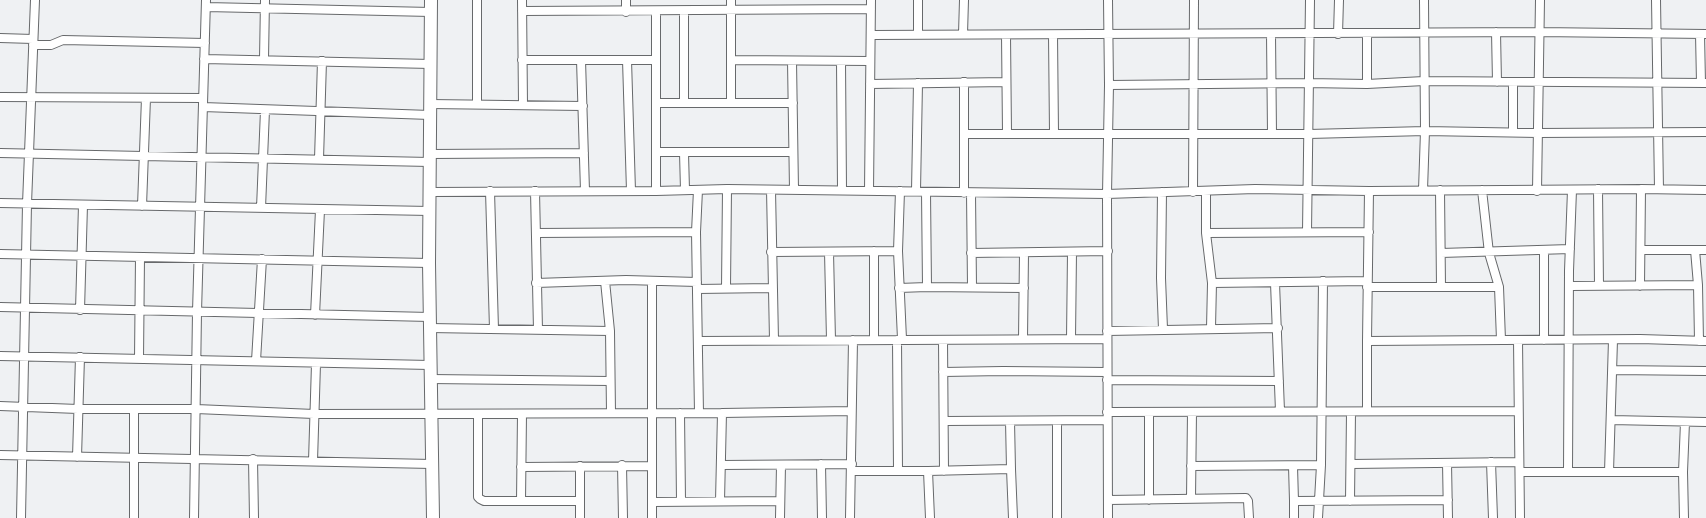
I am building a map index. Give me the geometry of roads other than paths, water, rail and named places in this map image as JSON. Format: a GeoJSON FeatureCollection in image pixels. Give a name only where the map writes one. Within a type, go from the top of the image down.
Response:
{"type":"FeatureCollection","features":[{"type":"Feature","properties":{"kind":"highway"},"geometry":{"type":"LineString","coordinates":[[431,6],[429,263],[433,518]]}},
{"type":"Feature","properties":{"kind":"street"},"geometry":{"type":"LineString","coordinates":[[21,518],[25,356],[24,308],[35,0]]}},
{"type":"Feature","properties":{"kind":"street"},"geometry":{"type":"LineString","coordinates":[[323,9],[324,0]]}},
{"type":"Feature","properties":{"kind":"street"},"geometry":{"type":"LineString","coordinates":[[477,0],[477,104]]}},
{"type":"Feature","properties":{"kind":"street"},"geometry":{"type":"LineString","coordinates":[[522,0],[523,104]]}},
{"type":"Feature","properties":{"kind":"street"},"geometry":{"type":"LineString","coordinates":[[626,0],[626,12]]}},
{"type":"Feature","properties":{"kind":"street"},"geometry":{"type":"LineString","coordinates":[[731,0],[731,103]]}},
{"type":"Feature","properties":{"kind":"street"},"geometry":{"type":"LineString","coordinates":[[869,191],[871,0]]}},
{"type":"Feature","properties":{"kind":"street"},"geometry":{"type":"LineString","coordinates":[[918,0],[918,34]]}},
{"type":"Feature","properties":{"kind":"street"},"geometry":{"type":"LineString","coordinates":[[963,34],[964,0]]}},
{"type":"Feature","properties":{"kind":"street"},"geometry":{"type":"LineString","coordinates":[[1108,0],[1110,85],[1107,194],[1108,518]]}},
{"type":"Feature","properties":{"kind":"street"},"geometry":{"type":"LineString","coordinates":[[1193,192],[1192,85],[1194,0]]}},
{"type":"Feature","properties":{"kind":"street"},"geometry":{"type":"LineString","coordinates":[[1307,232],[1309,134],[1308,83],[1311,34],[1310,0]]}},
{"type":"Feature","properties":{"kind":"street"},"geometry":{"type":"LineString","coordinates":[[1338,34],[1339,0]]}},
{"type":"Feature","properties":{"kind":"street"},"geometry":{"type":"LineString","coordinates":[[1423,190],[1425,131],[1424,0]]}},
{"type":"Feature","properties":{"kind":"street"},"geometry":{"type":"LineString","coordinates":[[1537,190],[1540,0]]}},
{"type":"Feature","properties":{"kind":"street"},"geometry":{"type":"LineString","coordinates":[[1656,0],[1659,190]]}},
{"type":"Feature","properties":{"kind":"street"},"geometry":{"type":"LineString","coordinates":[[194,518],[196,312],[206,4],[265,4],[323,9],[431,6]]}},
{"type":"Feature","properties":{"kind":"street"},"geometry":{"type":"LineString","coordinates":[[264,59],[265,4]]}},
{"type":"Feature","properties":{"kind":"street"},"geometry":{"type":"LineString","coordinates":[[522,11],[656,12],[871,9]]}},
{"type":"Feature","properties":{"kind":"street"},"geometry":{"type":"LineString","coordinates":[[684,11],[684,102]]}},
{"type":"Feature","properties":{"kind":"street"},"geometry":{"type":"LineString","coordinates":[[656,12],[656,191]]}},
{"type":"Feature","properties":{"kind":"street"},"geometry":{"type":"LineString","coordinates":[[871,35],[1194,35],[1496,32],[1703,34],[1703,83],[1424,81],[1368,84],[1308,83],[1110,85]]}},
{"type":"Feature","properties":{"kind":"street"},"geometry":{"type":"LineString","coordinates":[[1496,32],[1497,82]]}},
{"type":"Feature","properties":{"kind":"street"},"geometry":{"type":"LineString","coordinates":[[1272,34],[1272,134]]}},
{"type":"Feature","properties":{"kind":"street"},"geometry":{"type":"LineString","coordinates":[[1367,34],[1368,84]]}},
{"type":"Feature","properties":{"kind":"street"},"geometry":{"type":"LineString","coordinates":[[1006,35],[1007,133]]}},
{"type":"Feature","properties":{"kind":"street"},"geometry":{"type":"LineString","coordinates":[[1053,35],[1054,133]]}},
{"type":"Feature","properties":{"kind":"street"},"geometry":{"type":"LineString","coordinates":[[0,38],[52,45],[63,40],[205,43]]}},
{"type":"Feature","properties":{"kind":"street"},"geometry":{"type":"LineString","coordinates":[[204,59],[264,59],[322,62],[431,64]]}},
{"type":"Feature","properties":{"kind":"street"},"geometry":{"type":"LineString","coordinates":[[522,60],[656,60]]}},
{"type":"Feature","properties":{"kind":"street"},"geometry":{"type":"LineString","coordinates":[[581,60],[585,191]]}},
{"type":"Feature","properties":{"kind":"street"},"geometry":{"type":"LineString","coordinates":[[627,60],[631,191]]}},
{"type":"Feature","properties":{"kind":"street"},"geometry":{"type":"LineString","coordinates":[[731,60],[870,61]]}},
{"type":"Feature","properties":{"kind":"street"},"geometry":{"type":"LineString","coordinates":[[792,61],[794,190]]}},
{"type":"Feature","properties":{"kind":"street"},"geometry":{"type":"LineString","coordinates":[[841,61],[842,190]]}},
{"type":"Feature","properties":{"kind":"street"},"geometry":{"type":"LineString","coordinates":[[319,159],[322,62]]}},
{"type":"Feature","properties":{"kind":"street"},"geometry":{"type":"LineString","coordinates":[[964,82],[972,287]]}},
{"type":"Feature","properties":{"kind":"street"},"geometry":{"type":"LineString","coordinates":[[870,84],[1006,82]]}},
{"type":"Feature","properties":{"kind":"street"},"geometry":{"type":"LineString","coordinates":[[1513,82],[1513,132]]}},
{"type":"Feature","properties":{"kind":"street"},"geometry":{"type":"LineString","coordinates":[[916,191],[918,83]]}},
{"type":"Feature","properties":{"kind":"street"},"geometry":{"type":"LineString","coordinates":[[0,97],[203,98]]}},
{"type":"Feature","properties":{"kind":"street"},"geometry":{"type":"LineString","coordinates":[[142,206],[146,98]]}},
{"type":"Feature","properties":{"kind":"street"},"geometry":{"type":"LineString","coordinates":[[656,103],[793,103]]}},
{"type":"Feature","properties":{"kind":"street"},"geometry":{"type":"LineString","coordinates":[[203,107],[321,111],[430,109],[477,104],[583,106]]}},
{"type":"Feature","properties":{"kind":"street"},"geometry":{"type":"LineString","coordinates":[[261,208],[265,110]]}},
{"type":"Feature","properties":{"kind":"street"},"geometry":{"type":"LineString","coordinates":[[965,134],[1054,133],[1109,135],[1192,135],[1425,131],[1538,133],[1706,132]]}},
{"type":"Feature","properties":{"kind":"street"},"geometry":{"type":"LineString","coordinates":[[656,152],[793,152]]}},
{"type":"Feature","properties":{"kind":"street"},"geometry":{"type":"LineString","coordinates":[[0,153],[319,159],[430,158],[584,153]]}},
{"type":"Feature","properties":{"kind":"street"},"geometry":{"type":"LineString","coordinates":[[684,153],[685,190]]}},
{"type":"Feature","properties":{"kind":"street"},"geometry":{"type":"LineString","coordinates":[[430,192],[656,191],[727,189],[1107,194],[1308,189],[1369,191],[1706,190]]}},
{"type":"Feature","properties":{"kind":"street"},"geometry":{"type":"LineString","coordinates":[[726,288],[727,189]]}},
{"type":"Feature","properties":{"kind":"street"},"geometry":{"type":"LineString","coordinates":[[1640,286],[1641,189]]}},
{"type":"Feature","properties":{"kind":"street"},"geometry":{"type":"LineString","coordinates":[[698,190],[696,232],[699,413]]}},
{"type":"Feature","properties":{"kind":"street"},"geometry":{"type":"LineString","coordinates":[[771,190],[774,340]]}},
{"type":"Feature","properties":{"kind":"street"},"geometry":{"type":"LineString","coordinates":[[1440,190],[1441,287]]}},
{"type":"Feature","properties":{"kind":"street"},"geometry":{"type":"LineString","coordinates":[[1482,190],[1489,253],[1499,287],[1501,340]]}},
{"type":"Feature","properties":{"kind":"street"},"geometry":{"type":"LineString","coordinates":[[1568,472],[1572,190]]}},
{"type":"Feature","properties":{"kind":"street"},"geometry":{"type":"LineString","coordinates":[[1598,190],[1599,286]]}},
{"type":"Feature","properties":{"kind":"street"},"geometry":{"type":"LineString","coordinates":[[490,191],[494,329]]}},
{"type":"Feature","properties":{"kind":"street"},"geometry":{"type":"LineString","coordinates":[[535,191],[538,330]]}},
{"type":"Feature","properties":{"kind":"street"},"geometry":{"type":"LineString","coordinates":[[898,470],[898,251],[900,191]]}},
{"type":"Feature","properties":{"kind":"street"},"geometry":{"type":"LineString","coordinates":[[1206,191],[1206,233],[1212,282],[1211,328]]}},
{"type":"Feature","properties":{"kind":"street"},"geometry":{"type":"LineString","coordinates":[[1367,411],[1369,191]]}},
{"type":"Feature","properties":{"kind":"street"},"geometry":{"type":"LineString","coordinates":[[926,192],[927,287]]}},
{"type":"Feature","properties":{"kind":"street"},"geometry":{"type":"LineString","coordinates":[[1162,192],[1161,278],[1163,329]]}},
{"type":"Feature","properties":{"kind":"street"},"geometry":{"type":"LineString","coordinates":[[0,203],[430,211]]}},
{"type":"Feature","properties":{"kind":"street"},"geometry":{"type":"LineString","coordinates":[[80,310],[83,204]]}},
{"type":"Feature","properties":{"kind":"street"},"geometry":{"type":"LineString","coordinates":[[315,315],[320,210]]}},
{"type":"Feature","properties":{"kind":"street"},"geometry":{"type":"LineString","coordinates":[[536,233],[696,232]]}},
{"type":"Feature","properties":{"kind":"street"},"geometry":{"type":"LineString","coordinates":[[1206,233],[1369,232]]}},
{"type":"Feature","properties":{"kind":"street"},"geometry":{"type":"LineString","coordinates":[[1441,253],[1489,253],[1570,249]]}},
{"type":"Feature","properties":{"kind":"street"},"geometry":{"type":"LineString","coordinates":[[1544,250],[1544,340]]}},
{"type":"Feature","properties":{"kind":"street"},"geometry":{"type":"LineString","coordinates":[[1641,250],[1706,250]]}},
{"type":"Feature","properties":{"kind":"street"},"geometry":{"type":"LineString","coordinates":[[1367,341],[1570,339],[1702,341],[1695,250]]}},
{"type":"Feature","properties":{"kind":"street"},"geometry":{"type":"LineString","coordinates":[[772,252],[898,251]]}},
{"type":"Feature","properties":{"kind":"street"},"geometry":{"type":"LineString","coordinates":[[971,252],[1024,253],[1108,251]]}},
{"type":"Feature","properties":{"kind":"street"},"geometry":{"type":"LineString","coordinates":[[829,252],[831,340]]}},
{"type":"Feature","properties":{"kind":"street"},"geometry":{"type":"LineString","coordinates":[[874,252],[874,340]]}},
{"type":"Feature","properties":{"kind":"street"},"geometry":{"type":"LineString","coordinates":[[1071,339],[1072,252]]}},
{"type":"Feature","properties":{"kind":"street"},"geometry":{"type":"LineString","coordinates":[[1023,339],[1024,253]]}},
{"type":"Feature","properties":{"kind":"street"},"geometry":{"type":"LineString","coordinates":[[0,254],[429,263]]}},
{"type":"Feature","properties":{"kind":"street"},"geometry":{"type":"LineString","coordinates":[[139,359],[140,257]]}},
{"type":"Feature","properties":{"kind":"street"},"geometry":{"type":"LineString","coordinates":[[256,362],[262,259]]}},
{"type":"Feature","properties":{"kind":"street"},"geometry":{"type":"LineString","coordinates":[[605,281],[610,331],[611,413]]}},
{"type":"Feature","properties":{"kind":"street"},"geometry":{"type":"LineString","coordinates":[[536,283],[652,281],[726,288],[772,288]]}},
{"type":"Feature","properties":{"kind":"street"},"geometry":{"type":"LineString","coordinates":[[652,281],[652,518]]}},
{"type":"Feature","properties":{"kind":"street"},"geometry":{"type":"LineString","coordinates":[[1212,282],[1323,282],[1441,287],[1499,287]]}},
{"type":"Feature","properties":{"kind":"street"},"geometry":{"type":"LineString","coordinates":[[1318,518],[1321,465],[1323,282]]}},
{"type":"Feature","properties":{"kind":"street"},"geometry":{"type":"LineString","coordinates":[[1275,283],[1278,328],[1280,411]]}},
{"type":"Feature","properties":{"kind":"street"},"geometry":{"type":"LineString","coordinates":[[1570,286],[1698,285]]}},
{"type":"Feature","properties":{"kind":"street"},"geometry":{"type":"LineString","coordinates":[[899,288],[1024,288]]}},
{"type":"Feature","properties":{"kind":"street"},"geometry":{"type":"LineString","coordinates":[[0,307],[315,315],[494,329],[610,331]]}},
{"type":"Feature","properties":{"kind":"street"},"geometry":{"type":"LineString","coordinates":[[698,341],[1071,339],[1163,329],[1278,328]]}},
{"type":"Feature","properties":{"kind":"street"},"geometry":{"type":"LineString","coordinates":[[850,518],[853,340]]}},
{"type":"Feature","properties":{"kind":"street"},"geometry":{"type":"LineString","coordinates":[[943,340],[944,471]]}},
{"type":"Feature","properties":{"kind":"street"},"geometry":{"type":"LineString","coordinates":[[1518,340],[1520,518]]}},
{"type":"Feature","properties":{"kind":"street"},"geometry":{"type":"LineString","coordinates":[[1609,472],[1613,340]]}},
{"type":"Feature","properties":{"kind":"street"},"geometry":{"type":"LineString","coordinates":[[0,356],[316,364],[430,365]]}},
{"type":"Feature","properties":{"kind":"street"},"geometry":{"type":"LineString","coordinates":[[78,457],[80,357]]}},
{"type":"Feature","properties":{"kind":"street"},"geometry":{"type":"LineString","coordinates":[[313,461],[316,364]]}},
{"type":"Feature","properties":{"kind":"street"},"geometry":{"type":"LineString","coordinates":[[1612,370],[1706,371]]}},
{"type":"Feature","properties":{"kind":"street"},"geometry":{"type":"LineString","coordinates":[[943,372],[1003,371],[1107,376],[1279,381]]}},
{"type":"Feature","properties":{"kind":"street"},"geometry":{"type":"LineString","coordinates":[[430,379],[610,381]]}},
{"type":"Feature","properties":{"kind":"street"},"geometry":{"type":"LineString","coordinates":[[0,406],[78,409],[196,409],[314,414],[722,413],[851,411]]}},
{"type":"Feature","properties":{"kind":"street"},"geometry":{"type":"LineString","coordinates":[[134,409],[134,518]]}},
{"type":"Feature","properties":{"kind":"street"},"geometry":{"type":"LineString","coordinates":[[944,421],[1057,421],[1149,412],[1518,411]]}},
{"type":"Feature","properties":{"kind":"street"},"geometry":{"type":"LineString","coordinates":[[1149,412],[1149,500]]}},
{"type":"Feature","properties":{"kind":"street"},"geometry":{"type":"LineString","coordinates":[[1192,412],[1192,499]]}},
{"type":"Feature","properties":{"kind":"street"},"geometry":{"type":"LineString","coordinates":[[1350,501],[1351,412]]}},
{"type":"Feature","properties":{"kind":"street"},"geometry":{"type":"LineString","coordinates":[[680,413],[681,502]]}},
{"type":"Feature","properties":{"kind":"street"},"geometry":{"type":"LineString","coordinates":[[720,501],[722,413]]}},
{"type":"Feature","properties":{"kind":"street"},"geometry":{"type":"LineString","coordinates":[[478,414],[478,497],[480,499],[484,501],[580,501]]}},
{"type":"Feature","properties":{"kind":"street"},"geometry":{"type":"LineString","coordinates":[[521,500],[522,414]]}},
{"type":"Feature","properties":{"kind":"street"},"geometry":{"type":"LineString","coordinates":[[1611,420],[1706,422]]}},
{"type":"Feature","properties":{"kind":"street"},"geometry":{"type":"LineString","coordinates":[[1057,421],[1058,518]]}},
{"type":"Feature","properties":{"kind":"street"},"geometry":{"type":"LineString","coordinates":[[1010,422],[1013,518]]}},
{"type":"Feature","properties":{"kind":"street"},"geometry":{"type":"LineString","coordinates":[[1684,518],[1683,472],[1685,422]]}},
{"type":"Feature","properties":{"kind":"street"},"geometry":{"type":"LineString","coordinates":[[0,455],[253,459],[432,464]]}},
{"type":"Feature","properties":{"kind":"street"},"geometry":{"type":"LineString","coordinates":[[253,459],[254,518]]}},
{"type":"Feature","properties":{"kind":"street"},"geometry":{"type":"LineString","coordinates":[[1491,462],[1493,518]]}},
{"type":"Feature","properties":{"kind":"street"},"geometry":{"type":"LineString","coordinates":[[1351,464],[1519,462]]}},
{"type":"Feature","properties":{"kind":"street"},"geometry":{"type":"LineString","coordinates":[[1447,463],[1448,518]]}},
{"type":"Feature","properties":{"kind":"street"},"geometry":{"type":"LineString","coordinates":[[780,518],[781,464]]}},
{"type":"Feature","properties":{"kind":"street"},"geometry":{"type":"LineString","coordinates":[[721,465],[821,464],[928,471],[1011,469]]}},
{"type":"Feature","properties":{"kind":"street"},"geometry":{"type":"LineString","coordinates":[[821,464],[822,518]]}},
{"type":"Feature","properties":{"kind":"street"},"geometry":{"type":"LineString","coordinates":[[521,467],[622,465],[652,466]]}},
{"type":"Feature","properties":{"kind":"street"},"geometry":{"type":"LineString","coordinates":[[622,465],[623,518]]}},
{"type":"Feature","properties":{"kind":"street"},"geometry":{"type":"LineString","coordinates":[[1191,466],[1321,465]]}},
{"type":"Feature","properties":{"kind":"street"},"geometry":{"type":"LineString","coordinates":[[580,466],[580,518]]}},
{"type":"Feature","properties":{"kind":"street"},"geometry":{"type":"LineString","coordinates":[[1293,466],[1294,518]]}},
{"type":"Feature","properties":{"kind":"street"},"geometry":{"type":"LineString","coordinates":[[928,471],[930,518]]}},
{"type":"Feature","properties":{"kind":"street"},"geometry":{"type":"LineString","coordinates":[[1520,472],[1683,472]]}},
{"type":"Feature","properties":{"kind":"street"},"geometry":{"type":"LineString","coordinates":[[1108,500],[1246,498],[1248,501],[1249,518]]}},
{"type":"Feature","properties":{"kind":"street"},"geometry":{"type":"LineString","coordinates":[[1294,501],[1448,500]]}},
{"type":"Feature","properties":{"kind":"street"},"geometry":{"type":"LineString","coordinates":[[652,502],[780,501]]}}]}
